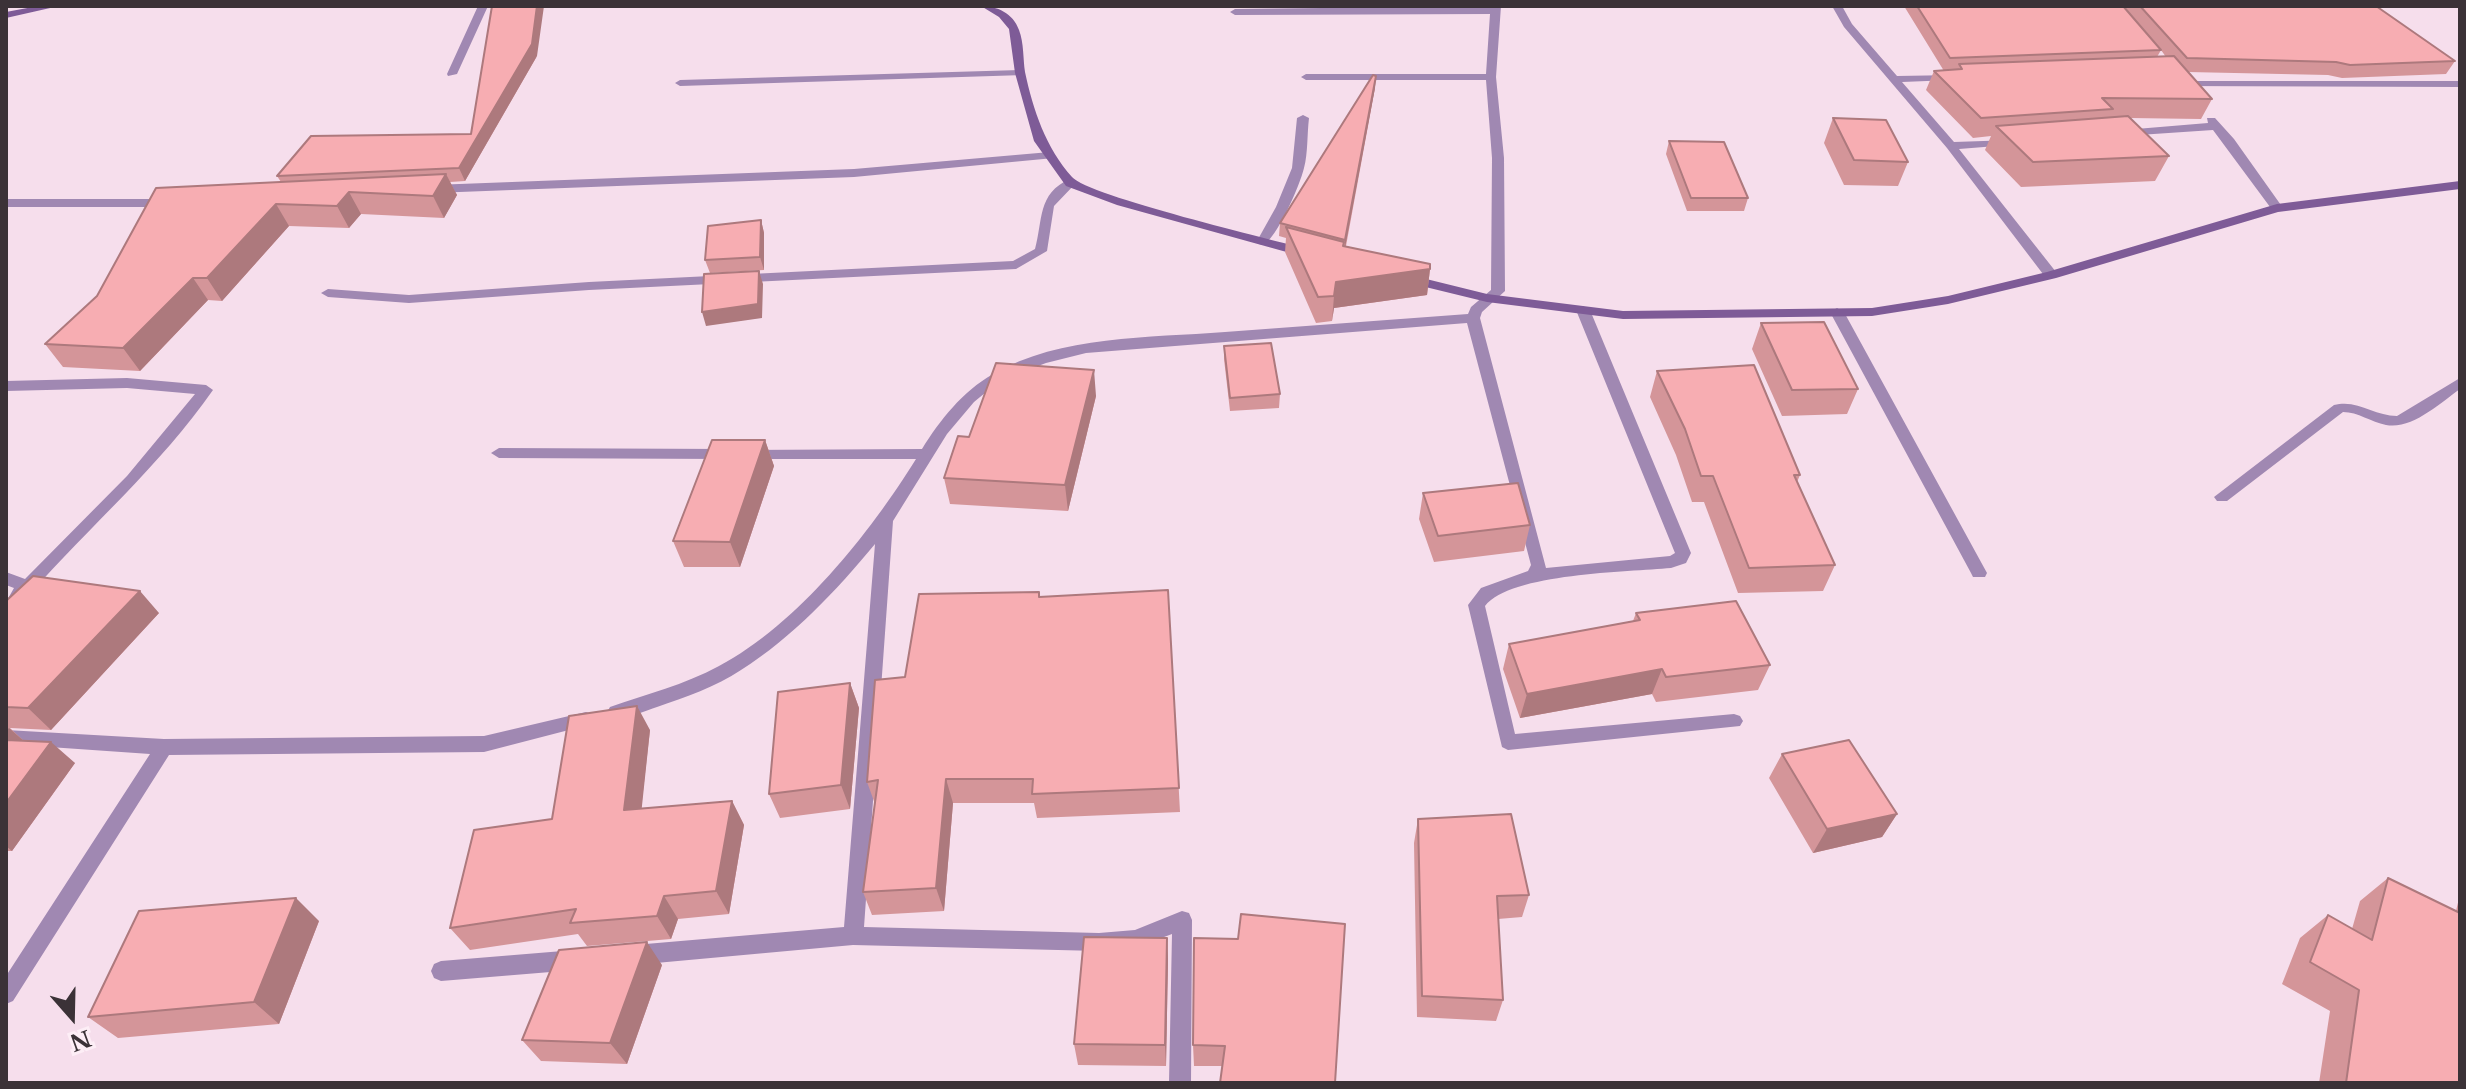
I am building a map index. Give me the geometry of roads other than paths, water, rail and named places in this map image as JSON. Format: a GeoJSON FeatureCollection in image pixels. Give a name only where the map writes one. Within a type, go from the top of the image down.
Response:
{"type":"FeatureCollection","features":[{"type":"Feature","properties":{"kind":"street"},"geometry":{"type":"LineString","coordinates":[[6,15],[54,6]]}},
{"type":"Feature","properties":{"kind":"street"},"geometry":{"type":"LineString","coordinates":[[452,74],[483,6]]}},
{"type":"Feature","properties":{"kind":"street"},"geometry":{"type":"LineString","coordinates":[[986,6],[1003,15],[1014,29],[1020,73],[1040,141],[1070,183],[1121,202],[1324,257]]}},
{"type":"Feature","properties":{"kind":"street"},"geometry":{"type":"LineString","coordinates":[[1837,6],[1848,25],[1951,146],[2051,275]]}},
{"type":"Feature","properties":{"kind":"street"},"geometry":{"type":"LineString","coordinates":[[1235,12],[1496,8],[1491,77],[1498,158],[1498,291],[1476,310],[1473,318],[1539,565],[1535,575]]}},
{"type":"Feature","properties":{"kind":"street"},"geometry":{"type":"LineString","coordinates":[[680,83],[1020,73]]}},
{"type":"Feature","properties":{"kind":"street"},"geometry":{"type":"LineString","coordinates":[[1306,77],[1491,77]]}},
{"type":"Feature","properties":{"kind":"street"},"geometry":{"type":"LineString","coordinates":[[1894,79],[1958,77]]}},
{"type":"Feature","properties":{"kind":"street"},"geometry":{"type":"LineString","coordinates":[[2188,94],[2176,80],[2458,84]]}},
{"type":"Feature","properties":{"kind":"street"},"geometry":{"type":"LineString","coordinates":[[2197,105],[2277,208]]}},
{"type":"Feature","properties":{"kind":"street"},"geometry":{"type":"LineString","coordinates":[[1263,241],[1298,168],[1303,118]]}},
{"type":"Feature","properties":{"kind":"street"},"geometry":{"type":"LineString","coordinates":[[2107,134],[2216,126]]}},
{"type":"Feature","properties":{"kind":"street"},"geometry":{"type":"LineString","coordinates":[[1951,146],[2029,140]]}},
{"type":"Feature","properties":{"kind":"street"},"geometry":{"type":"LineString","coordinates":[[425,190],[854,173],[1050,156]]}},
{"type":"Feature","properties":{"kind":"street"},"geometry":{"type":"LineString","coordinates":[[328,293],[409,299],[589,286],[1016,265],[1041,251],[1048,202],[1054,193],[1070,183]]}},
{"type":"Feature","properties":{"kind":"street"},"geometry":{"type":"LineString","coordinates":[[1398,276],[1491,299],[1623,315],[1872,312],[1948,300],[2051,275],[2277,208],[2460,185]]}},
{"type":"Feature","properties":{"kind":"street"},"geometry":{"type":"LineString","coordinates":[[6,203],[188,202]]}},
{"type":"Feature","properties":{"kind":"street"},"geometry":{"type":"LineString","coordinates":[[1583,310],[1683,553],[1680,559],[1671,562],[1535,575],[1490,589],[1481,595],[1476,605],[1508,742],[1734,721]]}},
{"type":"Feature","properties":{"kind":"street"},"geometry":{"type":"LineString","coordinates":[[1837,312],[1979,573]]}},
{"type":"Feature","properties":{"kind":"street"},"geometry":{"type":"LineString","coordinates":[[6,737],[164,747],[484,744],[630,709],[734,666],[815,600],[885,521],[926,454],[960,408],[987,384],[1050,357],[1101,346],[1473,318]]}},
{"type":"Feature","properties":{"kind":"street"},"geometry":{"type":"LineString","coordinates":[[6,386],[127,383],[206,390],[132,480],[22,592],[6,615]]}},
{"type":"Feature","properties":{"kind":"street"},"geometry":{"type":"LineString","coordinates":[[2222,497],[2339,408],[2357,407],[2386,420],[2399,420],[2460,383]]}},
{"type":"Feature","properties":{"kind":"street"},"geometry":{"type":"LineString","coordinates":[[499,453],[926,454]]}},
{"type":"Feature","properties":{"kind":"street"},"geometry":{"type":"LineString","coordinates":[[853,936],[885,521]]}},
{"type":"Feature","properties":{"kind":"street"},"geometry":{"type":"LineString","coordinates":[[6,578],[22,585],[22,592]]}},
{"type":"Feature","properties":{"kind":"street"},"geometry":{"type":"LineString","coordinates":[[6,994],[164,747]]}},
{"type":"Feature","properties":{"kind":"street"},"geometry":{"type":"LineString","coordinates":[[441,971],[853,936],[1099,942],[1135,939],[1182,920],[1180,1083]]}}]}
